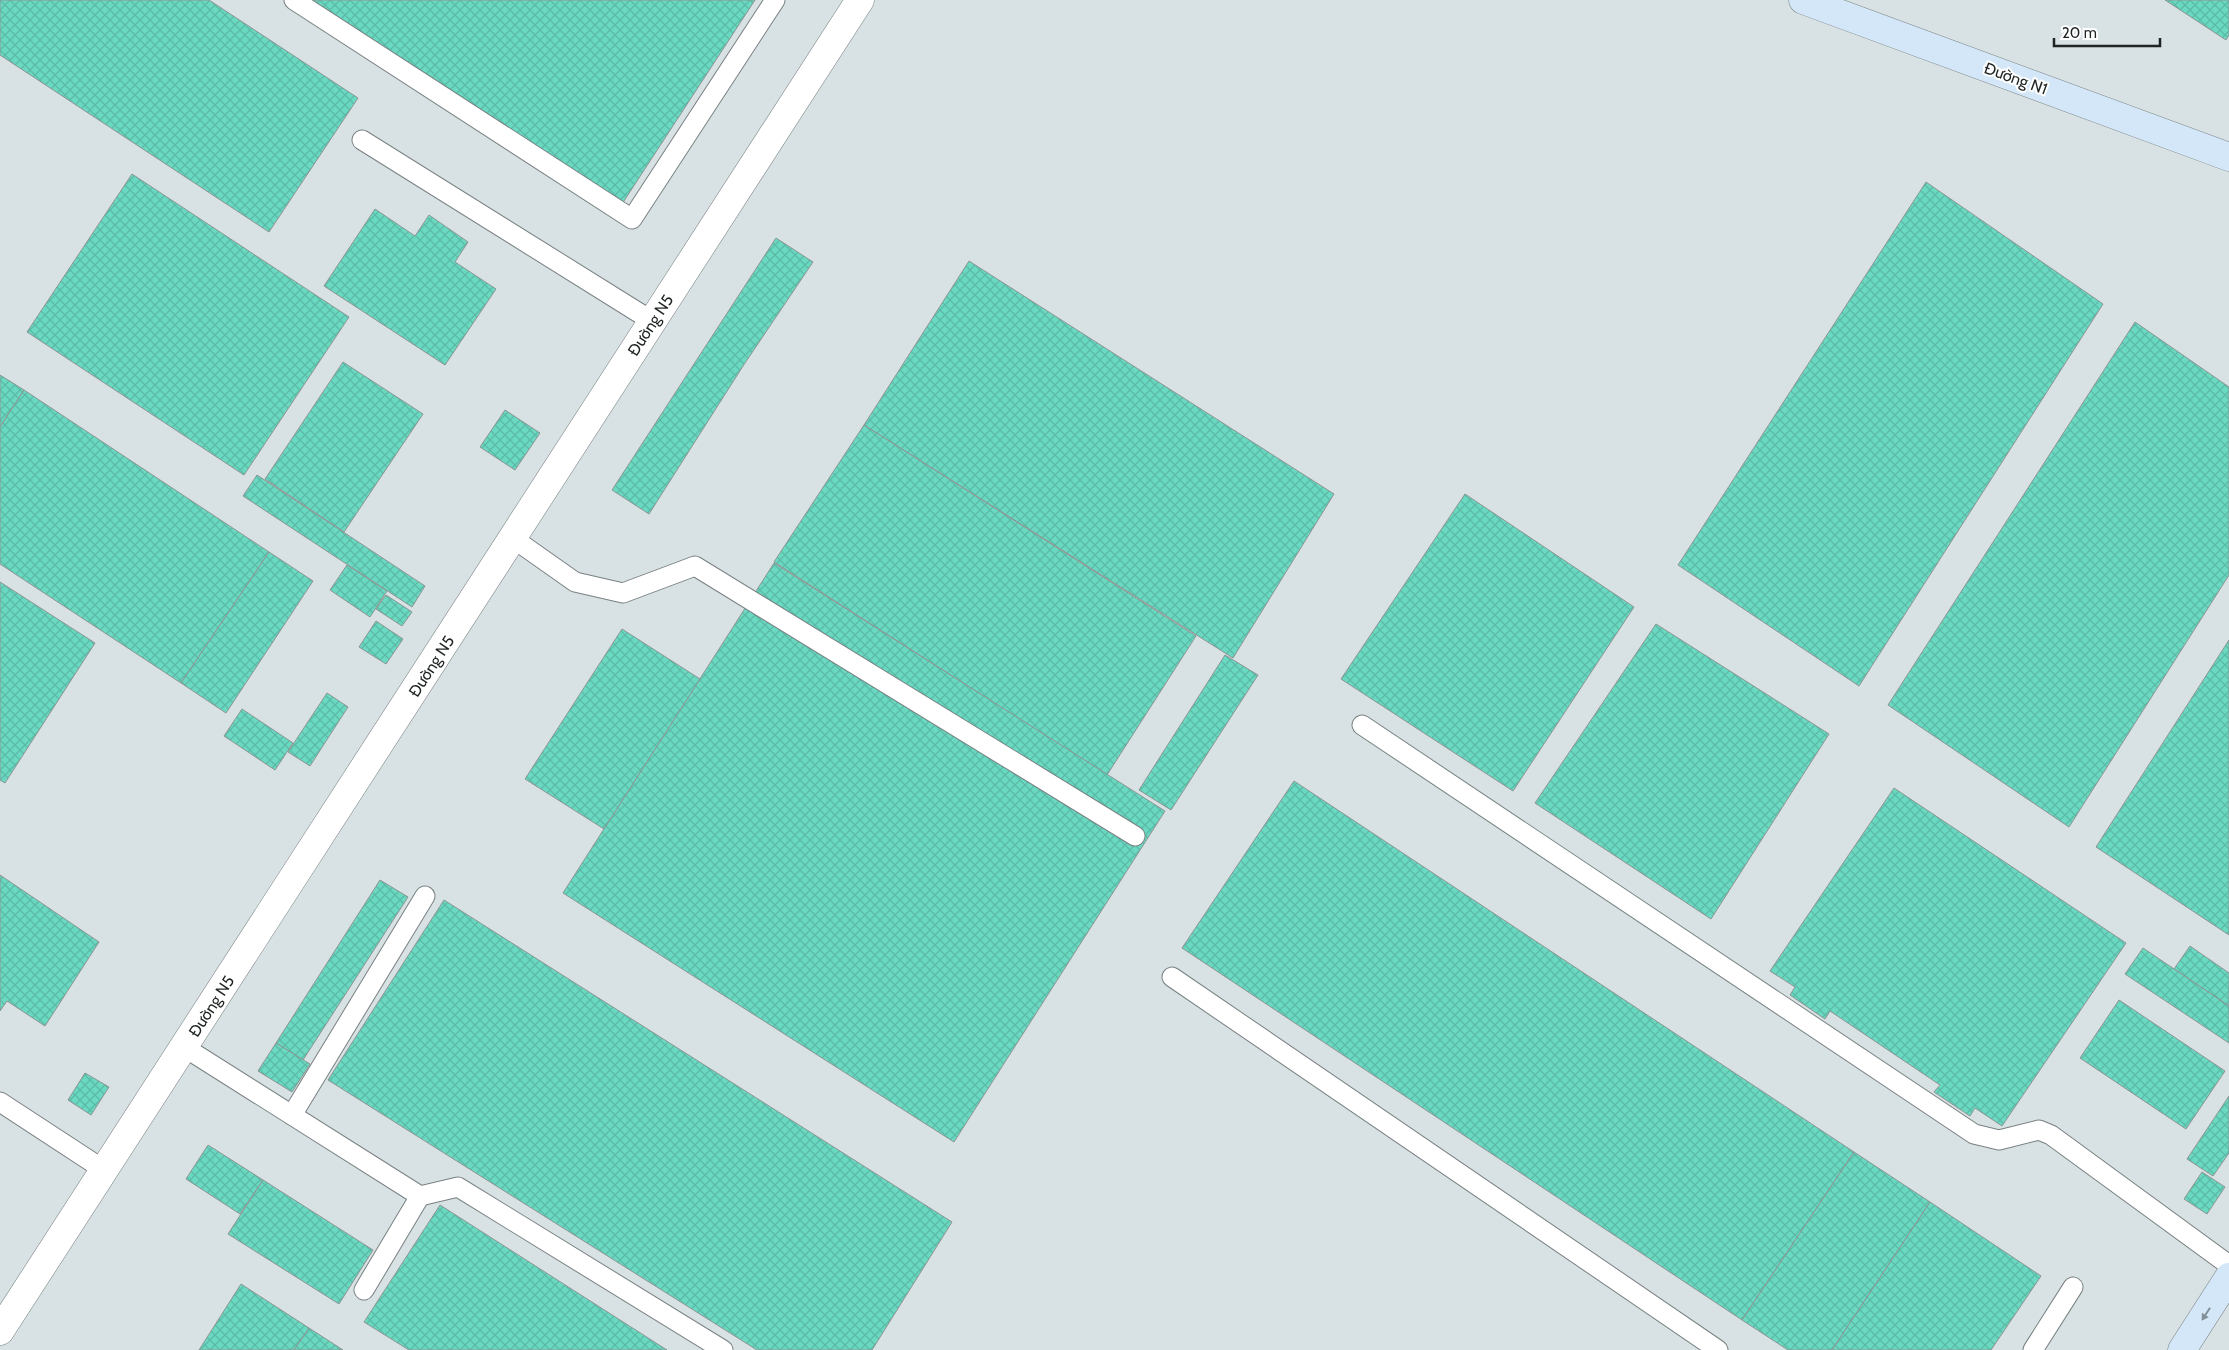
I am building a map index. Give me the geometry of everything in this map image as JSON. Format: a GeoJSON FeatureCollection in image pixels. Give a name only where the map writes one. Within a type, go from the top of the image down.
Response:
{"type":"FeatureCollection","features":[{"type":"Feature","properties":{"kind":"street","name":"Đường N5"},"geometry":{"type":"LineString","coordinates":[[0,1331],[514,539],[652,321],[860,0]]}},
{"type":"Feature","properties":{"kind":"street","name":"Đường N1"},"geometry":{"type":"LineString","coordinates":[[1803,0],[2229,157]]}},
{"type":"Feature","properties":{"kind":"street"},"geometry":{"type":"LineString","coordinates":[[2182,1350],[2229,1277]]}},
{"type":"Feature","properties":{"kind":"lane"},"geometry":{"type":"LineString","coordinates":[[294,0],[632,219],[774,0]]}},
{"type":"Feature","properties":{"kind":"lane"},"geometry":{"type":"LineString","coordinates":[[362,140],[652,321]]}},
{"type":"Feature","properties":{"kind":"lane"},"geometry":{"type":"LineString","coordinates":[[514,539],[575,582],[623,593],[695,566],[1134,836]]}},
{"type":"Feature","properties":{"kind":"lane"},"geometry":{"type":"LineString","coordinates":[[1362,725],[1974,1134],[1999,1140],[2039,1130],[2051,1135],[2229,1265]]}},
{"type":"Feature","properties":{"kind":"lane"},"geometry":{"type":"LineString","coordinates":[[292,1115],[425,896]]}},
{"type":"Feature","properties":{"kind":"lane"},"geometry":{"type":"LineString","coordinates":[[1172,977],[1718,1350]]}},
{"type":"Feature","properties":{"kind":"lane"},"geometry":{"type":"LineString","coordinates":[[184,1047],[420,1196],[458,1187],[723,1350]]}},
{"type":"Feature","properties":{"kind":"lane"},"geometry":{"type":"LineString","coordinates":[[0,1102],[104,1170]]}},
{"type":"Feature","properties":{"kind":"lane"},"geometry":{"type":"LineString","coordinates":[[364,1290],[420,1196]]}},
{"type":"Feature","properties":{"kind":"lane"},"geometry":{"type":"LineString","coordinates":[[2034,1350],[2073,1287]]}},
{"type":"Feature","properties":{"kind":"building"},"geometry":{"type":"Polygon","coordinates":[[[0,0],[209,0],[358,98],[269,232],[0,55],[0,0]]]}},
{"type":"Feature","properties":{"kind":"building"},"geometry":{"type":"Polygon","coordinates":[[[309,0],[755,0],[622,204],[309,0]]]}},
{"type":"Feature","properties":{"kind":"building"},"geometry":{"type":"Polygon","coordinates":[[[2165,0],[2229,0],[2229,35],[2226,40],[2165,0]]]}},
{"type":"Feature","properties":{"kind":"building"},"geometry":{"type":"Polygon","coordinates":[[[132,174],[349,317],[244,475],[27,332],[132,174]]]}},
{"type":"Feature","properties":{"kind":"building"},"geometry":{"type":"Polygon","coordinates":[[[1926,182],[2103,304],[1859,686],[1678,565],[1926,182]]]}},
{"type":"Feature","properties":{"kind":"building"},"geometry":{"type":"Polygon","coordinates":[[[375,209],[415,236],[429,215],[468,242],[455,262],[496,289],[445,365],[324,286],[375,209]]]}},
{"type":"Feature","properties":{"kind":"building"},"geometry":{"type":"Polygon","coordinates":[[[776,238],[813,262],[743,366],[649,514],[612,490],[776,238]]]}},
{"type":"Feature","properties":{"kind":"building"},"geometry":{"type":"Polygon","coordinates":[[[969,261],[1334,494],[1233,658],[864,425],[969,261]]]}},
{"type":"Feature","properties":{"kind":"building"},"geometry":{"type":"Polygon","coordinates":[[[2135,322],[2229,387],[2229,575],[2069,827],[1888,705],[2135,322]]]}},
{"type":"Feature","properties":{"kind":"building"},"geometry":{"type":"Polygon","coordinates":[[[343,362],[423,414],[344,532],[265,479],[343,362]]]}},
{"type":"Feature","properties":{"kind":"building"},"geometry":{"type":"Polygon","coordinates":[[[0,375],[24,390],[0,427],[0,375]]]}},
{"type":"Feature","properties":{"kind":"building"},"geometry":{"type":"Polygon","coordinates":[[[24,390],[269,552],[181,683],[0,564],[0,427],[24,390]]]}},
{"type":"Feature","properties":{"kind":"building"},"geometry":{"type":"Polygon","coordinates":[[[505,410],[540,433],[515,470],[480,447],[505,410]]]}},
{"type":"Feature","properties":{"kind":"building"},"geometry":{"type":"Polygon","coordinates":[[[864,425],[1196,636],[1107,775],[774,562],[864,425]]]}},
{"type":"Feature","properties":{"kind":"building"},"geometry":{"type":"Polygon","coordinates":[[[257,475],[425,586],[412,607],[243,496],[257,475]]]}},
{"type":"Feature","properties":{"kind":"building"},"geometry":{"type":"Polygon","coordinates":[[[1465,494],[1634,607],[1513,791],[1341,679],[1465,494]]]}},
{"type":"Feature","properties":{"kind":"building"},"geometry":{"type":"Polygon","coordinates":[[[269,552],[313,581],[226,713],[181,683],[269,552]]]}},
{"type":"Feature","properties":{"kind":"building"},"geometry":{"type":"Polygon","coordinates":[[[774,563],[1165,811],[954,1142],[563,893],[774,563]]]}},
{"type":"Feature","properties":{"kind":"building"},"geometry":{"type":"Polygon","coordinates":[[[347,565],[387,591],[370,617],[330,590],[347,565]]]}},
{"type":"Feature","properties":{"kind":"building"},"geometry":{"type":"Polygon","coordinates":[[[0,582],[95,643],[5,783],[0,780],[0,582]]]}},
{"type":"Feature","properties":{"kind":"building"},"geometry":{"type":"Polygon","coordinates":[[[386,595],[412,612],[402,626],[376,609],[386,595]]]}},
{"type":"Feature","properties":{"kind":"building"},"geometry":{"type":"Polygon","coordinates":[[[376,621],[403,639],[386,664],[359,647],[376,621]]]}},
{"type":"Feature","properties":{"kind":"building"},"geometry":{"type":"Polygon","coordinates":[[[1656,624],[1829,734],[1711,919],[1535,803],[1656,624]]]}},
{"type":"Feature","properties":{"kind":"building"},"geometry":{"type":"Polygon","coordinates":[[[622,629],[700,679],[604,829],[525,779],[622,629]]]}},
{"type":"Feature","properties":{"kind":"building"},"geometry":{"type":"Polygon","coordinates":[[[2229,640],[2229,935],[2096,847],[2229,640]]]}},
{"type":"Feature","properties":{"kind":"building"},"geometry":{"type":"Polygon","coordinates":[[[1225,655],[1258,675],[1171,810],[1139,790],[1225,655]]]}},
{"type":"Feature","properties":{"kind":"building"},"geometry":{"type":"Polygon","coordinates":[[[327,693],[348,707],[310,766],[288,752],[327,693]]]}},
{"type":"Feature","properties":{"kind":"building"},"geometry":{"type":"Polygon","coordinates":[[[242,709],[293,743],[275,770],[224,736],[242,709]]]}},
{"type":"Feature","properties":{"kind":"building"},"geometry":{"type":"Polygon","coordinates":[[[1294,781],[1854,1152],[1742,1320],[1182,948],[1294,781]]]}},
{"type":"Feature","properties":{"kind":"building"},"geometry":{"type":"Polygon","coordinates":[[[1894,788],[2126,943],[2002,1126],[1975,1108],[1970,1116],[1934,1092],[1940,1085],[1830,1011],[1825,1019],[1790,995],[1795,987],[1770,971],[1894,788]]]}},
{"type":"Feature","properties":{"kind":"building"},"geometry":{"type":"Polygon","coordinates":[[[0,875],[99,942],[45,1026],[7,1001],[0,1011],[0,875]]]}},
{"type":"Feature","properties":{"kind":"building"},"geometry":{"type":"Polygon","coordinates":[[[380,880],[408,897],[303,1060],[276,1043],[380,880]]]}},
{"type":"Feature","properties":{"kind":"building"},"geometry":{"type":"Polygon","coordinates":[[[444,900],[952,1222],[872,1350],[757,1350],[328,1080],[444,900]]]}},
{"type":"Feature","properties":{"kind":"building"},"geometry":{"type":"Polygon","coordinates":[[[2190,946],[2229,973],[2229,1006],[2174,969],[2190,946]]]}},
{"type":"Feature","properties":{"kind":"building"},"geometry":{"type":"Polygon","coordinates":[[[2143,948],[2229,1006],[2229,1043],[2125,974],[2143,948]]]}},
{"type":"Feature","properties":{"kind":"building"},"geometry":{"type":"Polygon","coordinates":[[[2119,1000],[2225,1071],[2186,1129],[2080,1058],[2119,1000]]]}},
{"type":"Feature","properties":{"kind":"building"},"geometry":{"type":"Polygon","coordinates":[[[276,1043],[310,1064],[292,1092],[258,1071],[276,1043]]]}},
{"type":"Feature","properties":{"kind":"building"},"geometry":{"type":"Polygon","coordinates":[[[85,1073],[109,1087],[91,1115],[68,1100],[85,1073]]]}},
{"type":"Feature","properties":{"kind":"building"},"geometry":{"type":"Polygon","coordinates":[[[2229,1096],[2229,1153],[2213,1176],[2187,1159],[2229,1096]]]}},
{"type":"Feature","properties":{"kind":"building"},"geometry":{"type":"Polygon","coordinates":[[[208,1145],[263,1180],[240,1214],[186,1179],[208,1145]]]}},
{"type":"Feature","properties":{"kind":"building"},"geometry":{"type":"Polygon","coordinates":[[[1854,1152],[1930,1202],[1832,1350],[1788,1350],[1742,1320],[1854,1152]]]}},
{"type":"Feature","properties":{"kind":"building"},"geometry":{"type":"Polygon","coordinates":[[[2202,1172],[2225,1187],[2207,1214],[2184,1199],[2202,1172]]]}},
{"type":"Feature","properties":{"kind":"building"},"geometry":{"type":"Polygon","coordinates":[[[263,1180],[373,1250],[339,1304],[228,1234],[263,1180]]]}},
{"type":"Feature","properties":{"kind":"building"},"geometry":{"type":"Polygon","coordinates":[[[1930,1202],[2041,1276],[1991,1350],[1832,1350],[1930,1202]]]}},
{"type":"Feature","properties":{"kind":"building"},"geometry":{"type":"Polygon","coordinates":[[[440,1205],[667,1350],[409,1350],[364,1322],[440,1205]]]}},
{"type":"Feature","properties":{"kind":"building"},"geometry":{"type":"Polygon","coordinates":[[[241,1284],[309,1328],[294,1350],[199,1350],[241,1284]]]}},
{"type":"Feature","properties":{"kind":"building"},"geometry":{"type":"Polygon","coordinates":[[[309,1328],[343,1350],[294,1350],[309,1328]]]}}]}
